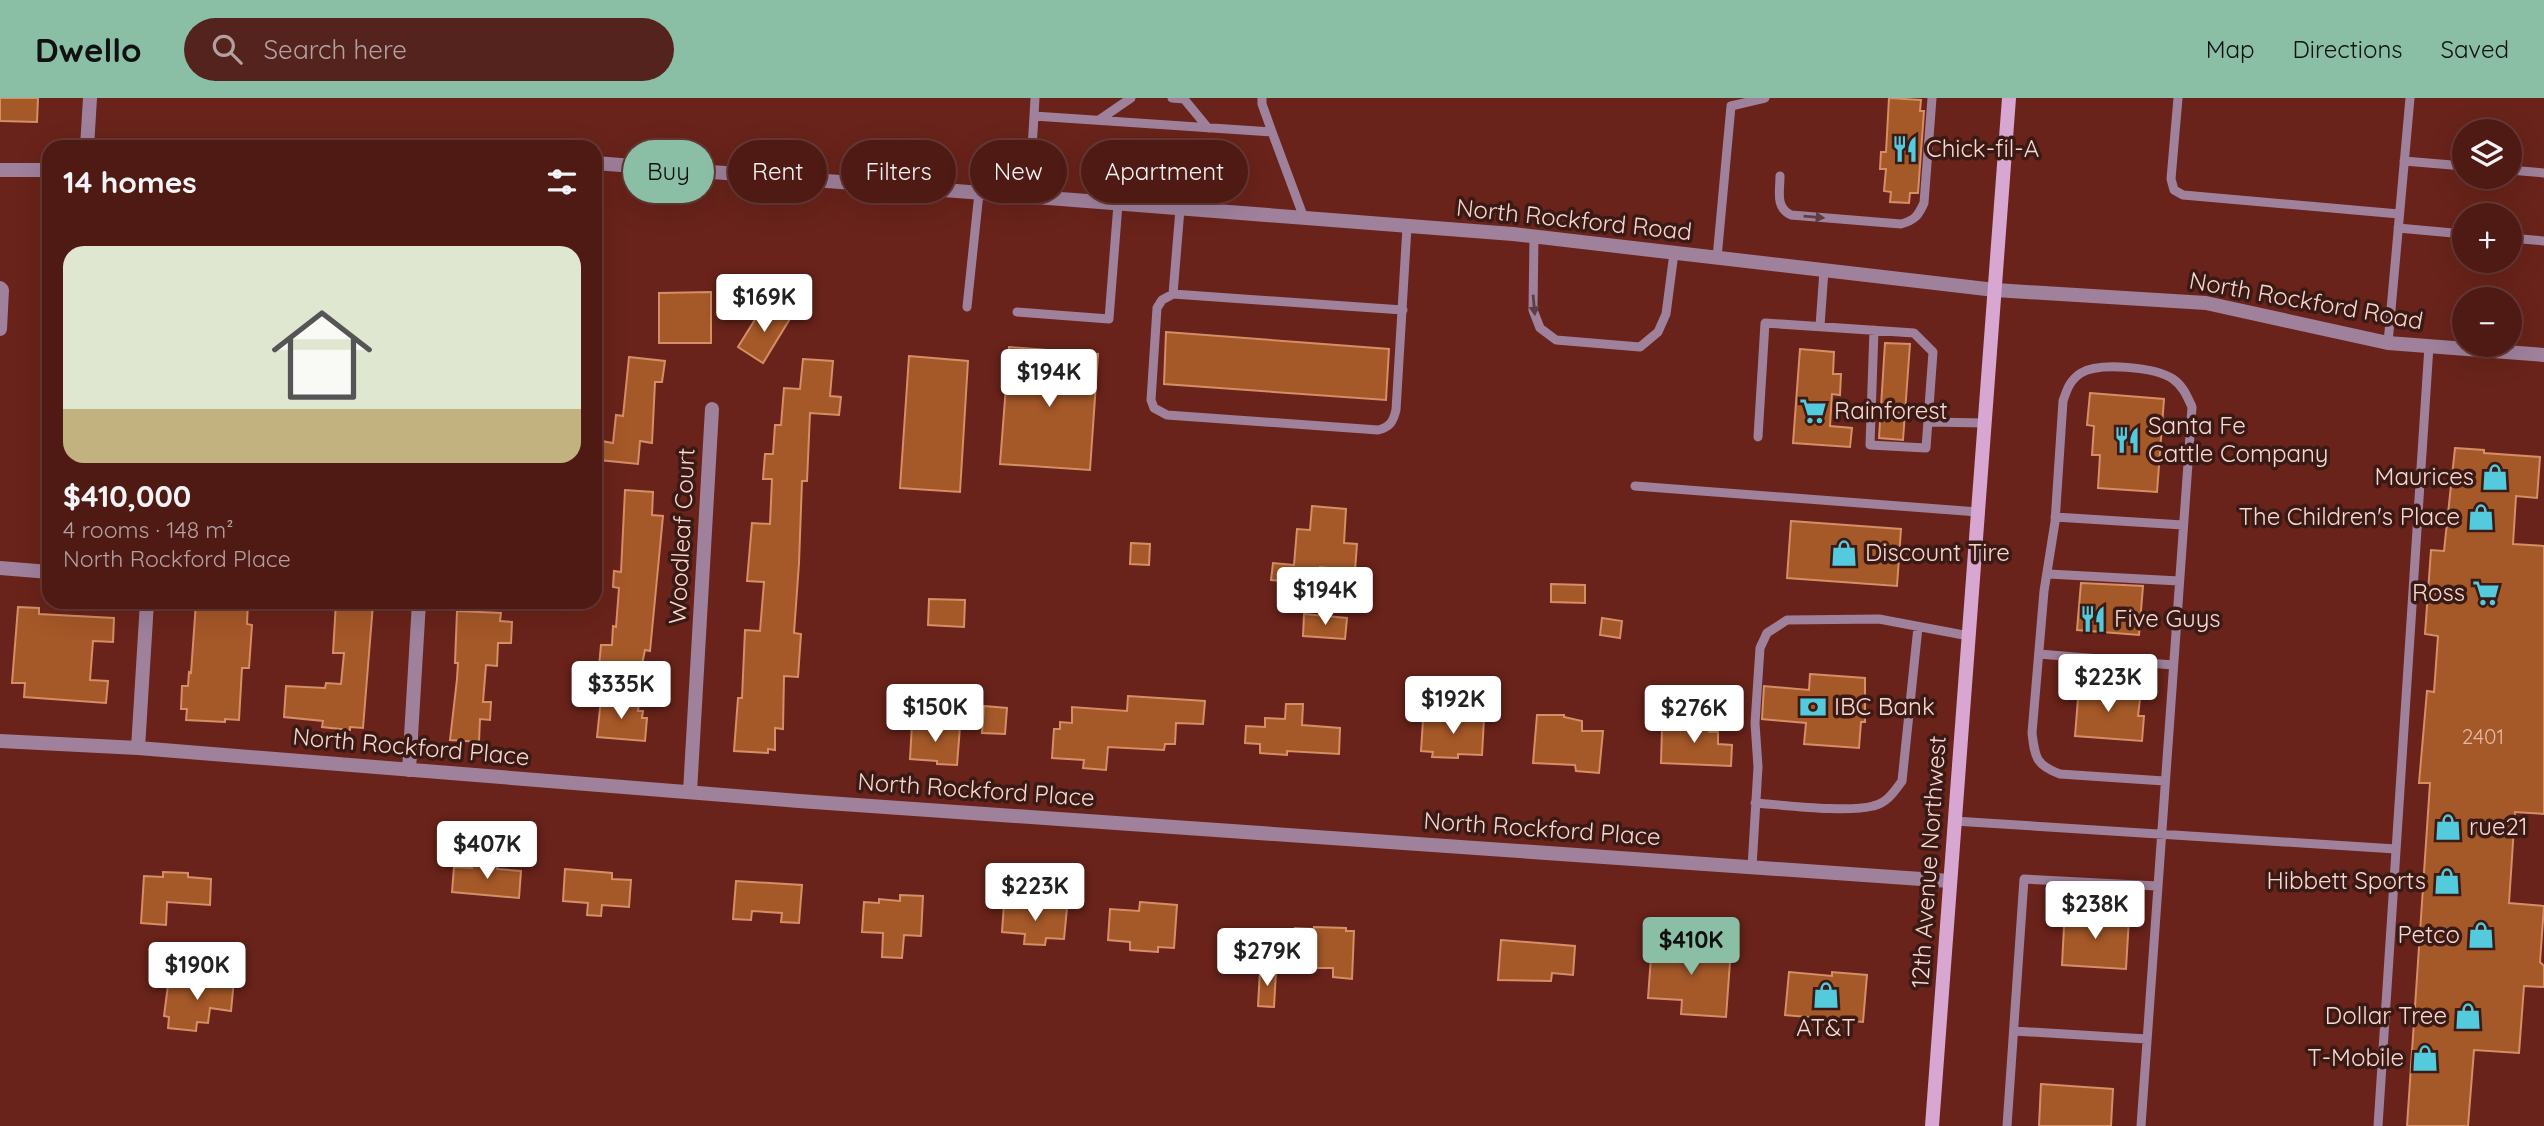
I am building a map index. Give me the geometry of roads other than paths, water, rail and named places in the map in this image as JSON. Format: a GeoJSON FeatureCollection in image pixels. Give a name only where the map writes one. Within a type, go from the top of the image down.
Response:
{"type":"FeatureCollection","features":[{"type":"Feature","properties":{"kind":"main road","name":"12th Avenue Northwest"},"geometry":{"type":"LineString","coordinates":[[1932,1126],[2009,98]]}},
{"type":"Feature","properties":{"kind":"street"},"geometry":{"type":"LineString","coordinates":[[87,140],[90,98]]}},
{"type":"Feature","properties":{"kind":"street","name":"North Rockford Road"},"geometry":{"type":"LineString","coordinates":[[602,164],[970,192]]}},
{"type":"Feature","properties":{"kind":"street"},"geometry":{"type":"LineString","coordinates":[[0,170],[42,170]]}},
{"type":"Feature","properties":{"kind":"street","name":"North Rockford Road"},"geometry":{"type":"LineString","coordinates":[[1067,200],[1534,237],[1995,290],[2206,303],[2388,343],[2544,355]]}},
{"type":"Feature","properties":{"kind":"street"},"geometry":{"type":"LineString","coordinates":[[0,288],[0,329]]}},
{"type":"Feature","properties":{"kind":"street","name":"Woodleaf Court"},"geometry":{"type":"LineString","coordinates":[[690,792],[712,409]]}},
{"type":"Feature","properties":{"kind":"street"},"geometry":{"type":"LineString","coordinates":[[0,568],[42,571]]}},
{"type":"Feature","properties":{"kind":"street"},"geometry":{"type":"LineString","coordinates":[[138,748],[147,609]]}},
{"type":"Feature","properties":{"kind":"street"},"geometry":{"type":"LineString","coordinates":[[409,770],[419,609]]}},
{"type":"Feature","properties":{"kind":"street","name":"North Rockford Place"},"geometry":{"type":"LineString","coordinates":[[0,741],[138,748],[690,792],[1950,881]]}},
{"type":"Feature","properties":{"kind":"lane"},"geometry":{"type":"LineString","coordinates":[[1033,140],[1035,98]]}},
{"type":"Feature","properties":{"kind":"lane"},"geometry":{"type":"LineString","coordinates":[[1099,120],[1131,98]]}},
{"type":"Feature","properties":{"kind":"lane"},"geometry":{"type":"LineString","coordinates":[[1172,98],[1184,99],[1208,128]]}},
{"type":"Feature","properties":{"kind":"lane"},"geometry":{"type":"LineString","coordinates":[[1262,98],[1304,218]]}},
{"type":"Feature","properties":{"kind":"lane"},"geometry":{"type":"LineString","coordinates":[[1717,258],[1731,106],[1765,98]]}},
{"type":"Feature","properties":{"kind":"lane"},"geometry":{"type":"LineString","coordinates":[[1780,176],[1780,205],[1783,211],[1791,215],[1901,225],[1912,221],[1917,218],[1924,203],[1932,98]]}},
{"type":"Feature","properties":{"kind":"lane"},"geometry":{"type":"LineString","coordinates":[[2178,98],[2171,179],[2174,190],[2183,195],[2399,214]]}},
{"type":"Feature","properties":{"kind":"lane"},"geometry":{"type":"LineString","coordinates":[[2388,343],[2410,98]]}},
{"type":"Feature","properties":{"kind":"lane"},"geometry":{"type":"LineString","coordinates":[[1034,116],[1272,132]]}},
{"type":"Feature","properties":{"kind":"lane"},"geometry":{"type":"LineString","coordinates":[[2404,161],[2452,165]]}},
{"type":"Feature","properties":{"kind":"lane"},"geometry":{"type":"LineString","coordinates":[[2522,171],[2544,173]]}},
{"type":"Feature","properties":{"kind":"lane"},"geometry":{"type":"LineString","coordinates":[[967,307],[978,203]]}},
{"type":"Feature","properties":{"kind":"lane"},"geometry":{"type":"LineString","coordinates":[[1017,312],[1109,319],[1118,204]]}},
{"type":"Feature","properties":{"kind":"lane"},"geometry":{"type":"LineString","coordinates":[[1173,294],[1180,209]]}},
{"type":"Feature","properties":{"kind":"lane"},"geometry":{"type":"LineString","coordinates":[[1403,310],[1173,294],[1162,300],[1157,308],[1151,400],[1154,408],[1167,415],[1365,429],[1387,428],[1394,421],[1403,310],[1407,226]]}},
{"type":"Feature","properties":{"kind":"lane"},"geometry":{"type":"LineString","coordinates":[[2398,228],[2452,233]]}},
{"type":"Feature","properties":{"kind":"lane"},"geometry":{"type":"LineString","coordinates":[[1534,237],[1533,310],[1539,328],[1556,340],[1640,347],[1658,332],[1666,314],[1674,253]]}},
{"type":"Feature","properties":{"kind":"lane"},"geometry":{"type":"LineString","coordinates":[[2522,239],[2544,241]]}},
{"type":"Feature","properties":{"kind":"lane"},"geometry":{"type":"LineString","coordinates":[[1820,327],[1824,270]]}},
{"type":"Feature","properties":{"kind":"lane"},"geometry":{"type":"LineString","coordinates":[[1758,437],[1765,323],[1914,332],[1933,352],[1926,448],[1870,446],[1874,330]]}},
{"type":"Feature","properties":{"kind":"lane"},"geometry":{"type":"LineString","coordinates":[[2378,1126],[2429,346]]}},
{"type":"Feature","properties":{"kind":"lane"},"geometry":{"type":"LineString","coordinates":[[2141,1126],[2192,407],[2183,389],[2172,378],[2129,368],[2104,367],[2082,372],[2070,383],[2063,401],[2055,517],[2032,733],[2035,755],[2045,768],[2060,774],[2164,780]]}},
{"type":"Feature","properties":{"kind":"lane"},"geometry":{"type":"LineString","coordinates":[[1928,422],[1985,423]]}},
{"type":"Feature","properties":{"kind":"lane"},"geometry":{"type":"LineString","coordinates":[[1635,486],[1978,512]]}},
{"type":"Feature","properties":{"kind":"lane"},"geometry":{"type":"LineString","coordinates":[[2055,517],[2183,525]]}},
{"type":"Feature","properties":{"kind":"lane"},"geometry":{"type":"LineString","coordinates":[[2048,574],[2179,582]]}},
{"type":"Feature","properties":{"kind":"lane"},"geometry":{"type":"LineString","coordinates":[[1752,867],[1758,767],[1755,723],[1757,685],[1760,648],[1767,633],[1787,620],[1879,619],[1969,636]]}},
{"type":"Feature","properties":{"kind":"lane"},"geometry":{"type":"LineString","coordinates":[[1755,803],[1850,808],[1874,806],[1890,797],[1902,781],[1918,626]]}},
{"type":"Feature","properties":{"kind":"lane"},"geometry":{"type":"LineString","coordinates":[[2039,654],[2173,665]]}},
{"type":"Feature","properties":{"kind":"lane"},"geometry":{"type":"LineString","coordinates":[[1954,821],[2396,849]]}},
{"type":"Feature","properties":{"kind":"lane"},"geometry":{"type":"LineString","coordinates":[[2007,1126],[2024,879],[2157,886]]}},
{"type":"Feature","properties":{"kind":"lane"},"geometry":{"type":"LineString","coordinates":[[2014,1031],[2147,1038]]}},
{"type":"Feature","properties":{"kind":"place","name":"Chick-fil-A"},"geometry":{"type":"Point","coordinates":[1905,149]}},
{"type":"Feature","properties":{"kind":"place","name":"Rainforest"},"geometry":{"type":"Point","coordinates":[1813,411]}},
{"type":"Feature","properties":{"kind":"place","name":"Santa Fe Cattle Company"},"geometry":{"type":"Point","coordinates":[2127,440]}},
{"type":"Feature","properties":{"kind":"place","name":"Maurices"},"geometry":{"type":"Point","coordinates":[2495,477]}},
{"type":"Feature","properties":{"kind":"place","name":"The Children's Place"},"geometry":{"type":"Point","coordinates":[2481,517]}},
{"type":"Feature","properties":{"kind":"place","name":"Discount Tire"},"geometry":{"type":"Point","coordinates":[1844,553]}},
{"type":"Feature","properties":{"kind":"place","name":"Ross"},"geometry":{"type":"Point","coordinates":[2486,593]}},
{"type":"Feature","properties":{"kind":"place","name":"Five Guys"},"geometry":{"type":"Point","coordinates":[2093,619]}},
{"type":"Feature","properties":{"kind":"place","name":"IBC Bank"},"geometry":{"type":"Point","coordinates":[1813,707]}},
{"type":"Feature","properties":{"kind":"place","name":"rue21"},"geometry":{"type":"Point","coordinates":[2448,827]}},
{"type":"Feature","properties":{"kind":"place","name":"Hibbett Sports"},"geometry":{"type":"Point","coordinates":[2447,881]}},
{"type":"Feature","properties":{"kind":"place","name":"Petco"},"geometry":{"type":"Point","coordinates":[2481,935]}},
{"type":"Feature","properties":{"kind":"place","name":"AT&T"},"geometry":{"type":"Point","coordinates":[1826,995]}},
{"type":"Feature","properties":{"kind":"place","name":"Dollar Tree"},"geometry":{"type":"Point","coordinates":[2468,1016]}},
{"type":"Feature","properties":{"kind":"place","name":"T-Mobile"},"geometry":{"type":"Point","coordinates":[2425,1058]}}]}
